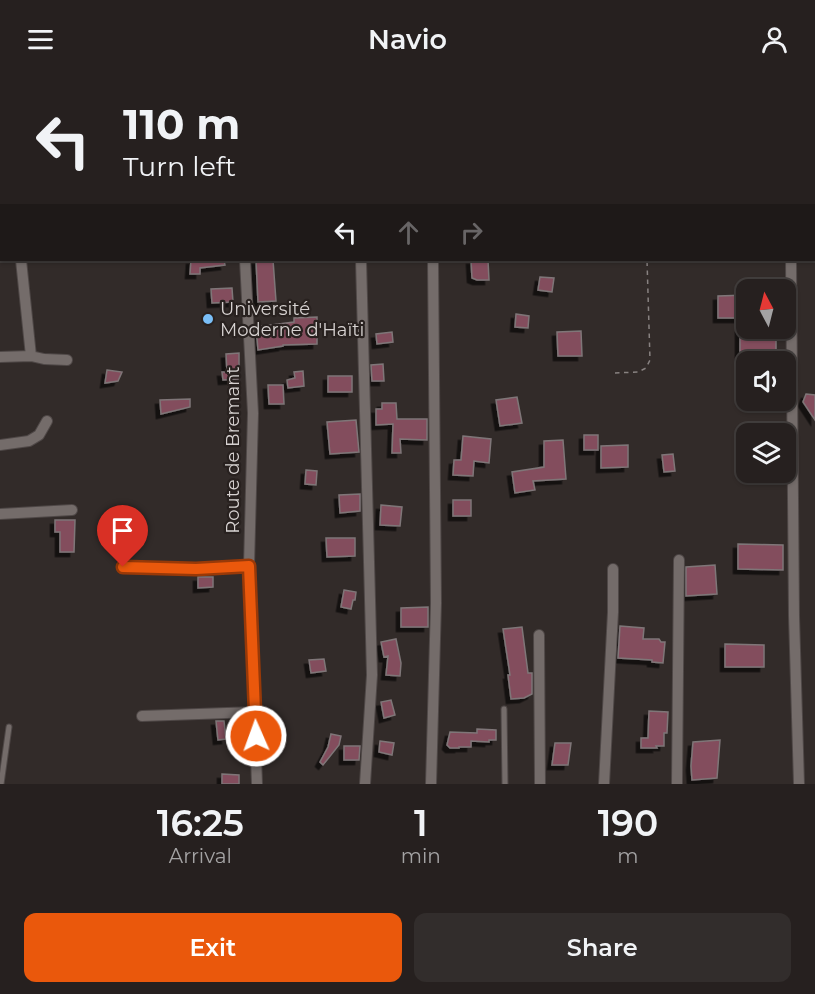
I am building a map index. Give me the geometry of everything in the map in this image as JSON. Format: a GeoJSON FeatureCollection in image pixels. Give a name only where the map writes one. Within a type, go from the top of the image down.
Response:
{"type":"FeatureCollection","features":[{"type":"Feature","properties":{"kind":"street"},"geometry":{"type":"LineString","coordinates":[[21,261],[32,356]]}},
{"type":"Feature","properties":{"kind":"street","name":"Route de Bremant"},"geometry":{"type":"LineString","coordinates":[[245,261],[253,413],[249,566],[257,784]]}},
{"type":"Feature","properties":{"kind":"street"},"geometry":{"type":"LineString","coordinates":[[361,261],[372,675],[365,784]]}},
{"type":"Feature","properties":{"kind":"street"},"geometry":{"type":"LineString","coordinates":[[431,784],[436,603],[434,261]]}},
{"type":"Feature","properties":{"kind":"street"},"geometry":{"type":"LineString","coordinates":[[791,261],[794,616],[799,784]]}},
{"type":"Feature","properties":{"kind":"street"},"geometry":{"type":"LineString","coordinates":[[0,357],[32,356],[67,360]]}},
{"type":"Feature","properties":{"kind":"street"},"geometry":{"type":"LineString","coordinates":[[0,445],[29,441],[39,435],[47,421]]}},
{"type":"Feature","properties":{"kind":"street"},"geometry":{"type":"LineString","coordinates":[[0,514],[72,510]]}},
{"type":"Feature","properties":{"kind":"street"},"geometry":{"type":"LineString","coordinates":[[677,784],[679,560]]}},
{"type":"Feature","properties":{"kind":"street"},"geometry":{"type":"LineString","coordinates":[[123,567],[196,569],[249,566]]}},
{"type":"Feature","properties":{"kind":"street"},"geometry":{"type":"LineString","coordinates":[[604,784],[612,636],[613,569]]}},
{"type":"Feature","properties":{"kind":"street"},"geometry":{"type":"LineString","coordinates":[[539,635],[540,784]]}},
{"type":"Feature","properties":{"kind":"street"},"geometry":{"type":"LineString","coordinates":[[142,716],[255,712]]}},
{"type":"Feature","properties":{"kind":"lane"},"geometry":{"type":"LineString","coordinates":[[504,709],[505,784]]}},
{"type":"Feature","properties":{"kind":"lane"},"geometry":{"type":"LineString","coordinates":[[1,784],[9,727]]}},
{"type":"Feature","properties":{"kind":"path"},"geometry":{"type":"LineString","coordinates":[[615,373],[638,372],[646,368],[650,360],[647,261]]}},
{"type":"Feature","properties":{"kind":"building"},"geometry":{"type":"Polygon","coordinates":[[[191,261],[224,261],[225,265],[200,268],[200,274],[190,274],[191,261]]]}},
{"type":"Feature","properties":{"kind":"building"},"geometry":{"type":"Polygon","coordinates":[[[256,261],[273,261],[276,301],[258,302],[256,261]]]}},
{"type":"Feature","properties":{"kind":"building"},"geometry":{"type":"Polygon","coordinates":[[[471,261],[488,261],[489,280],[472,278],[471,261]]]}},
{"type":"Feature","properties":{"kind":"building"},"geometry":{"type":"Polygon","coordinates":[[[540,277],[554,278],[552,292],[538,290],[540,277]]]}},
{"type":"Feature","properties":{"kind":"building"},"geometry":{"type":"Polygon","coordinates":[[[232,288],[233,302],[212,303],[211,289],[232,288]]]}},
{"type":"Feature","properties":{"kind":"building"},"geometry":{"type":"Polygon","coordinates":[[[736,295],[736,318],[718,318],[718,296],[736,295]]]}},
{"type":"Feature","properties":{"kind":"building"},"geometry":{"type":"Polygon","coordinates":[[[516,314],[529,316],[528,328],[515,327],[516,314]]]}},
{"type":"Feature","properties":{"kind":"building"},"geometry":{"type":"Polygon","coordinates":[[[317,317],[317,344],[283,345],[258,350],[256,327],[294,322],[294,318],[317,317]]]}},
{"type":"Feature","properties":{"kind":"building"},"geometry":{"type":"Polygon","coordinates":[[[581,331],[582,356],[558,356],[557,332],[581,331]]]}},
{"type":"Feature","properties":{"kind":"building"},"geometry":{"type":"Polygon","coordinates":[[[392,332],[393,342],[377,344],[376,334],[392,332]]]}},
{"type":"Feature","properties":{"kind":"building"},"geometry":{"type":"Polygon","coordinates":[[[740,339],[776,339],[776,351],[740,351],[740,339]]]}},
{"type":"Feature","properties":{"kind":"building"},"geometry":{"type":"Polygon","coordinates":[[[239,353],[238,379],[223,380],[222,372],[227,372],[226,354],[239,353]]]}},
{"type":"Feature","properties":{"kind":"building"},"geometry":{"type":"Polygon","coordinates":[[[383,364],[384,381],[372,381],[371,365],[383,364]]]}},
{"type":"Feature","properties":{"kind":"building"},"geometry":{"type":"Polygon","coordinates":[[[107,370],[122,372],[118,381],[105,383],[107,370]]]}},
{"type":"Feature","properties":{"kind":"building"},"geometry":{"type":"Polygon","coordinates":[[[303,371],[304,386],[288,388],[287,380],[295,378],[294,372],[303,371]]]}},
{"type":"Feature","properties":{"kind":"building"},"geometry":{"type":"Polygon","coordinates":[[[328,376],[352,376],[352,392],[328,392],[328,376]]]}},
{"type":"Feature","properties":{"kind":"building"},"geometry":{"type":"Polygon","coordinates":[[[268,385],[283,385],[284,404],[269,404],[268,385]]]}},
{"type":"Feature","properties":{"kind":"building"},"geometry":{"type":"Polygon","coordinates":[[[806,394],[815,395],[815,420],[803,402],[806,394]]]}},
{"type":"Feature","properties":{"kind":"building"},"geometry":{"type":"Polygon","coordinates":[[[517,397],[522,423],[500,426],[496,400],[517,397]]]}},
{"type":"Feature","properties":{"kind":"building"},"geometry":{"type":"Polygon","coordinates":[[[190,399],[190,407],[161,414],[160,400],[190,399]]]}},
{"type":"Feature","properties":{"kind":"building"},"geometry":{"type":"Polygon","coordinates":[[[382,403],[396,403],[397,419],[427,419],[427,440],[400,439],[401,453],[392,453],[393,424],[376,425],[376,409],[382,409],[382,403]]]}},
{"type":"Feature","properties":{"kind":"building"},"geometry":{"type":"Polygon","coordinates":[[[356,420],[359,452],[330,454],[327,422],[356,420]]]}},
{"type":"Feature","properties":{"kind":"building"},"geometry":{"type":"Polygon","coordinates":[[[584,435],[598,435],[598,450],[584,450],[584,435]]]}},
{"type":"Feature","properties":{"kind":"building"},"geometry":{"type":"Polygon","coordinates":[[[463,436],[491,439],[489,463],[474,461],[473,476],[453,475],[454,460],[461,460],[463,436]]]}},
{"type":"Feature","properties":{"kind":"building"},"geometry":{"type":"Polygon","coordinates":[[[563,440],[566,479],[533,481],[535,490],[515,493],[512,472],[544,467],[544,441],[563,440]]]}},
{"type":"Feature","properties":{"kind":"building"},"geometry":{"type":"Polygon","coordinates":[[[628,445],[628,467],[601,468],[601,446],[628,445]]]}},
{"type":"Feature","properties":{"kind":"building"},"geometry":{"type":"Polygon","coordinates":[[[673,454],[675,471],[664,472],[662,455],[673,454]]]}},
{"type":"Feature","properties":{"kind":"building"},"geometry":{"type":"Polygon","coordinates":[[[306,470],[317,471],[316,485],[305,484],[306,470]]]}},
{"type":"Feature","properties":{"kind":"building"},"geometry":{"type":"Polygon","coordinates":[[[360,494],[360,511],[340,513],[339,495],[360,494]]]}},
{"type":"Feature","properties":{"kind":"building"},"geometry":{"type":"Polygon","coordinates":[[[453,500],[471,500],[471,516],[453,516],[453,500]]]}},
{"type":"Feature","properties":{"kind":"building"},"geometry":{"type":"Polygon","coordinates":[[[381,505],[402,507],[400,526],[380,525],[381,505]]]}},
{"type":"Feature","properties":{"kind":"building"},"geometry":{"type":"Polygon","coordinates":[[[55,520],[75,520],[74,552],[60,552],[60,532],[55,532],[55,520]]]}},
{"type":"Feature","properties":{"kind":"building"},"geometry":{"type":"Polygon","coordinates":[[[326,538],[355,538],[355,556],[327,557],[326,538]]]}},
{"type":"Feature","properties":{"kind":"building"},"geometry":{"type":"Polygon","coordinates":[[[738,544],[783,545],[783,570],[738,569],[738,544]]]}},
{"type":"Feature","properties":{"kind":"building"},"geometry":{"type":"Polygon","coordinates":[[[715,565],[717,594],[686,596],[686,567],[715,565]]]}},
{"type":"Feature","properties":{"kind":"building"},"geometry":{"type":"Polygon","coordinates":[[[198,577],[213,577],[213,587],[198,588],[198,577]]]}},
{"type":"Feature","properties":{"kind":"building"},"geometry":{"type":"Polygon","coordinates":[[[344,590],[356,592],[351,609],[341,607],[344,590]]]}},
{"type":"Feature","properties":{"kind":"building"},"geometry":{"type":"Polygon","coordinates":[[[428,607],[428,627],[401,627],[401,608],[428,607]]]}},
{"type":"Feature","properties":{"kind":"building"},"geometry":{"type":"Polygon","coordinates":[[[620,626],[644,628],[643,639],[659,639],[665,642],[663,663],[618,658],[620,626]]]}},
{"type":"Feature","properties":{"kind":"building"},"geometry":{"type":"Polygon","coordinates":[[[522,627],[528,673],[532,673],[532,694],[524,698],[511,699],[503,629],[522,627]]]}},
{"type":"Feature","properties":{"kind":"building"},"geometry":{"type":"Polygon","coordinates":[[[396,639],[401,663],[400,676],[386,675],[388,656],[384,657],[381,642],[396,639]]]}},
{"type":"Feature","properties":{"kind":"building"},"geometry":{"type":"Polygon","coordinates":[[[725,644],[764,645],[764,667],[725,667],[725,644]]]}},
{"type":"Feature","properties":{"kind":"building"},"geometry":{"type":"Polygon","coordinates":[[[324,659],[326,671],[311,673],[309,660],[324,659]]]}},
{"type":"Feature","properties":{"kind":"building"},"geometry":{"type":"Polygon","coordinates":[[[391,700],[395,715],[384,718],[381,702],[391,700]]]}},
{"type":"Feature","properties":{"kind":"building"},"geometry":{"type":"Polygon","coordinates":[[[649,711],[668,712],[664,746],[641,748],[641,738],[648,738],[649,711]]]}},
{"type":"Feature","properties":{"kind":"building"},"geometry":{"type":"Polygon","coordinates":[[[216,721],[224,721],[226,739],[218,740],[216,721]]]}},
{"type":"Feature","properties":{"kind":"building"},"geometry":{"type":"Polygon","coordinates":[[[477,729],[496,730],[496,740],[471,741],[471,747],[450,748],[447,745],[450,732],[477,733],[477,729]]]}},
{"type":"Feature","properties":{"kind":"building"},"geometry":{"type":"Polygon","coordinates":[[[331,734],[341,736],[339,745],[323,765],[320,762],[328,747],[331,734]]]}},
{"type":"Feature","properties":{"kind":"building"},"geometry":{"type":"Polygon","coordinates":[[[720,740],[717,778],[692,780],[693,742],[720,740]]]}},
{"type":"Feature","properties":{"kind":"building"},"geometry":{"type":"Polygon","coordinates":[[[380,741],[394,743],[392,755],[379,752],[380,741]]]}},
{"type":"Feature","properties":{"kind":"building"},"geometry":{"type":"Polygon","coordinates":[[[555,743],[571,743],[568,765],[552,765],[555,743]]]}},
{"type":"Feature","properties":{"kind":"building"},"geometry":{"type":"Polygon","coordinates":[[[344,746],[360,746],[359,760],[344,760],[344,746]]]}},
{"type":"Feature","properties":{"kind":"building"},"geometry":{"type":"Polygon","coordinates":[[[222,774],[239,775],[239,784],[222,784],[222,774]]]}},
{"type":"Feature","properties":{"kind":"place","name":"Université Moderne d'Haïti"},"geometry":{"type":"Point","coordinates":[208,319]}},
{"type":"Feature","properties":{"kind":"route"},"geometry":{"type":"LineString","coordinates":[[123,567],[196,569],[249,566],[256,736]]}}]}
